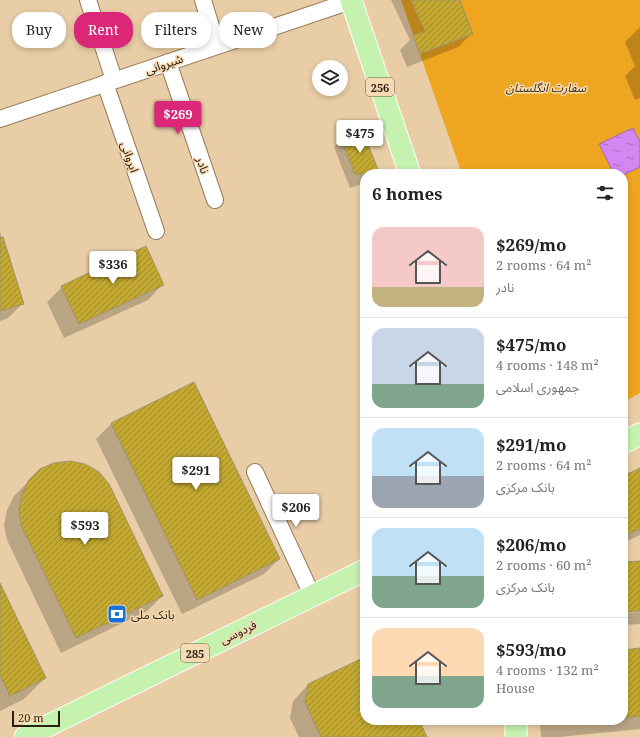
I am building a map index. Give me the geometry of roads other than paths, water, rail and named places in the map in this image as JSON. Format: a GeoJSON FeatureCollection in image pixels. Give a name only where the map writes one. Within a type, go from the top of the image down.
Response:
{"type":"FeatureCollection","features":[{"type":"Feature","properties":{"kind":"main road","name":"256"},"geometry":{"type":"LineString","coordinates":[[351,0],[408,169]]}},
{"type":"Feature","properties":{"kind":"main road"},"geometry":{"type":"LineString","coordinates":[[628,440],[640,434]]}},
{"type":"Feature","properties":{"kind":"main road","name":"فردوسی"},"geometry":{"type":"LineString","coordinates":[[28,736],[360,572]]}},
{"type":"Feature","properties":{"kind":"main road"},"geometry":{"type":"LineString","coordinates":[[516,725],[516,737]]}},
{"type":"Feature","properties":{"kind":"street","name":"ایروانی"},"geometry":{"type":"LineString","coordinates":[[88,0],[109,82],[156,231]]}},
{"type":"Feature","properties":{"kind":"street"},"geometry":{"type":"LineString","coordinates":[[203,0],[217,46]]}},
{"type":"Feature","properties":{"kind":"street","name":"شیروانی"},"geometry":{"type":"LineString","coordinates":[[0,119],[351,0]]}},
{"type":"Feature","properties":{"kind":"street","name":"نادر"},"geometry":{"type":"LineString","coordinates":[[168,62],[215,200]]}},
{"type":"Feature","properties":{"kind":"street"},"geometry":{"type":"LineString","coordinates":[[255,472],[312,596]]}},
{"type":"Feature","properties":{"kind":"water"},"geometry":{"type":"Polygon","coordinates":[[[633,128],[640,142],[640,167],[628,173],[628,169],[612,169],[599,144],[633,128]]]}},
{"type":"Feature","properties":{"kind":"place","name":"بانک ملی"},"geometry":{"type":"Point","coordinates":[117,614]}},
{"type":"Feature","properties":{"kind":"park label","name":"سفارت انگلستان"},"geometry":{"type":"Point","coordinates":[546,87]}}]}
